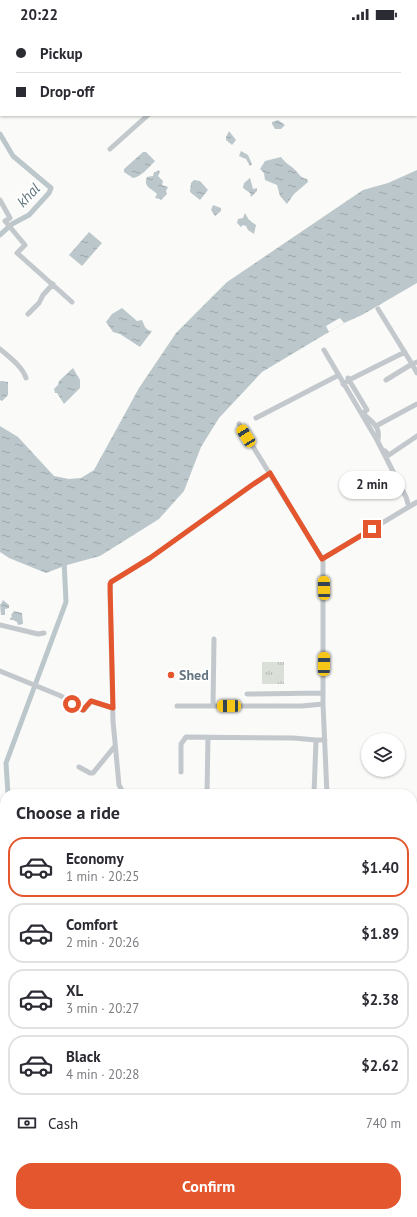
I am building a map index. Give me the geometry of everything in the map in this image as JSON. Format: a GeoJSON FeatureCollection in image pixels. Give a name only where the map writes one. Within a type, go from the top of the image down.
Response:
{"type":"FeatureCollection","features":[{"type":"Feature","properties":{"kind":"street"},"geometry":{"type":"LineString","coordinates":[[110,149],[147,116]]}},
{"type":"Feature","properties":{"kind":"street"},"geometry":{"type":"LineString","coordinates":[[0,200],[10,218],[5,221],[24,245],[17,253],[72,302]]}},
{"type":"Feature","properties":{"kind":"street"},"geometry":{"type":"LineString","coordinates":[[28,314],[39,303],[43,294],[53,284]]}},
{"type":"Feature","properties":{"kind":"street"},"geometry":{"type":"LineString","coordinates":[[378,309],[405,352],[414,363],[417,373]]}},
{"type":"Feature","properties":{"kind":"street"},"geometry":{"type":"LineString","coordinates":[[0,349],[19,366],[25,373],[26,378]]}},
{"type":"Feature","properties":{"kind":"street"},"geometry":{"type":"LineString","coordinates":[[324,350],[388,455],[417,436]]}},
{"type":"Feature","properties":{"kind":"street"},"geometry":{"type":"LineString","coordinates":[[344,384],[348,378],[405,352]]}},
{"type":"Feature","properties":{"kind":"street"},"geometry":{"type":"LineString","coordinates":[[386,380],[414,363]]}},
{"type":"Feature","properties":{"kind":"street"},"geometry":{"type":"LineString","coordinates":[[256,418],[339,376]]}},
{"type":"Feature","properties":{"kind":"street"},"geometry":{"type":"LineString","coordinates":[[348,378],[367,410],[363,412],[366,418],[372,420],[376,426],[378,431],[378,440],[406,497],[409,507]]}},
{"type":"Feature","properties":{"kind":"street"},"geometry":{"type":"LineString","coordinates":[[376,426],[417,404]]}},
{"type":"Feature","properties":{"kind":"street"},"geometry":{"type":"LineString","coordinates":[[239,424],[322,559],[324,630],[323,704],[327,789]]}},
{"type":"Feature","properties":{"kind":"street"},"geometry":{"type":"LineString","coordinates":[[121,789],[119,785],[115,746],[110,584],[150,558],[270,473]]}},
{"type":"Feature","properties":{"kind":"street"},"geometry":{"type":"LineString","coordinates":[[322,559],[417,502]]}},
{"type":"Feature","properties":{"kind":"street"},"geometry":{"type":"LineString","coordinates":[[0,625],[38,634],[44,633]]}},
{"type":"Feature","properties":{"kind":"street"},"geometry":{"type":"LineString","coordinates":[[213,706],[214,639]]}},
{"type":"Feature","properties":{"kind":"street"},"geometry":{"type":"LineString","coordinates":[[0,671],[60,696],[82,710],[84,710],[91,701],[113,708]]}},
{"type":"Feature","properties":{"kind":"street"},"geometry":{"type":"LineString","coordinates":[[247,694],[323,693]]}},
{"type":"Feature","properties":{"kind":"street"},"geometry":{"type":"LineString","coordinates":[[177,706],[302,706],[323,704]]}},
{"type":"Feature","properties":{"kind":"street"},"geometry":{"type":"LineString","coordinates":[[181,772],[181,744],[186,737],[325,740]]}},
{"type":"Feature","properties":{"kind":"street"},"geometry":{"type":"LineString","coordinates":[[207,789],[208,737]]}},
{"type":"Feature","properties":{"kind":"street"},"geometry":{"type":"LineString","coordinates":[[314,789],[316,740]]}},
{"type":"Feature","properties":{"kind":"street"},"geometry":{"type":"LineString","coordinates":[[79,767],[93,773],[115,746]]}},
{"type":"Feature","properties":{"kind":"green space"},"geometry":{"type":"Polygon","coordinates":[[[262,662],[284,662],[284,684],[262,684],[262,662]]]}},
{"type":"Feature","properties":{"kind":"water"},"geometry":{"type":"Polygon","coordinates":[[[278,120],[285,125],[281,129],[275,129],[272,122],[278,120]]]}},
{"type":"Feature","properties":{"kind":"water"},"geometry":{"type":"Polygon","coordinates":[[[229,131],[236,140],[232,145],[226,140],[229,131]]]}},
{"type":"Feature","properties":{"kind":"water"},"geometry":{"type":"Polygon","coordinates":[[[241,151],[248,155],[252,164],[250,166],[246,159],[239,156],[241,151]]]}},
{"type":"Feature","properties":{"kind":"water"},"geometry":{"type":"Polygon","coordinates":[[[143,152],[146,152],[155,161],[142,174],[133,178],[124,172],[124,169],[143,152]]]}},
{"type":"Feature","properties":{"kind":"water"},"geometry":{"type":"Polygon","coordinates":[[[281,157],[301,176],[307,179],[308,182],[294,194],[287,204],[280,196],[277,185],[265,180],[264,173],[260,169],[265,161],[281,157]]]}},
{"type":"Feature","properties":{"kind":"water"},"geometry":{"type":"Polygon","coordinates":[[[158,170],[160,172],[158,176],[163,181],[162,185],[168,187],[166,191],[167,194],[161,200],[155,198],[157,194],[148,187],[146,183],[147,177],[153,176],[154,172],[158,170]]]}},
{"type":"Feature","properties":{"kind":"water"},"geometry":{"type":"Polygon","coordinates":[[[417,170],[417,283],[362,315],[344,323],[262,372],[219,418],[201,447],[184,491],[159,519],[100,556],[67,565],[46,573],[9,558],[0,552],[0,426],[18,437],[54,476],[69,479],[81,478],[94,470],[139,388],[176,333],[227,282],[363,190],[388,183],[417,170]]]}},
{"type":"Feature","properties":{"kind":"water"},"geometry":{"type":"Polygon","coordinates":[[[250,178],[253,189],[257,188],[257,191],[251,197],[250,193],[243,188],[244,183],[250,178]]]}},
{"type":"Feature","properties":{"kind":"water"},"geometry":{"type":"Polygon","coordinates":[[[194,180],[200,181],[208,190],[200,200],[190,192],[191,183],[194,180]]]}},
{"type":"Feature","properties":{"kind":"water"},"geometry":{"type":"Polygon","coordinates":[[[213,205],[221,208],[221,211],[215,216],[211,210],[213,205]]]}},
{"type":"Feature","properties":{"kind":"water"},"geometry":{"type":"Polygon","coordinates":[[[245,213],[249,220],[256,225],[254,234],[248,230],[246,226],[243,225],[241,227],[237,223],[238,219],[243,218],[245,213]]]}},
{"type":"Feature","properties":{"kind":"water"},"geometry":{"type":"Polygon","coordinates":[[[89,232],[102,243],[82,266],[69,255],[89,232]]]}},
{"type":"Feature","properties":{"kind":"water"},"geometry":{"type":"Polygon","coordinates":[[[122,308],[137,321],[142,320],[145,327],[152,331],[140,347],[120,334],[113,332],[106,322],[112,314],[122,308]]]}},
{"type":"Feature","properties":{"kind":"water"},"geometry":{"type":"Polygon","coordinates":[[[73,368],[80,380],[80,388],[64,404],[57,393],[55,393],[54,389],[58,385],[59,381],[73,368]]]}},
{"type":"Feature","properties":{"kind":"water"},"geometry":{"type":"Polygon","coordinates":[[[0,381],[8,382],[8,395],[2,401],[0,400],[0,381]]]}},
{"type":"Feature","properties":{"kind":"water"},"geometry":{"type":"Polygon","coordinates":[[[3,600],[9,605],[9,608],[5,609],[5,615],[1,615],[0,604],[3,600]]]}},
{"type":"Feature","properties":{"kind":"water"},"geometry":{"type":"Polygon","coordinates":[[[14,611],[22,613],[23,624],[18,625],[17,622],[10,620],[14,611]]]}},
{"type":"Feature","properties":{"kind":"pier"},"geometry":{"type":"Polygon","coordinates":[[[340,318],[344,323],[329,332],[326,326],[340,318]]]}},
{"type":"Feature","properties":{"kind":"waterway","name":"khal"},"geometry":{"type":"LineString","coordinates":[[0,134],[13,156],[51,188],[49,193],[29,215],[12,224],[0,235]]}},
{"type":"Feature","properties":{"kind":"waterway"},"geometry":{"type":"LineString","coordinates":[[8,789],[6,763],[66,602],[64,560]]}},
{"type":"Feature","properties":{"kind":"place","name":"Shed"},"geometry":{"type":"Point","coordinates":[171,675]}},
{"type":"Feature","properties":{"kind":"route"},"geometry":{"type":"LineString","coordinates":[[72,704],[78,709],[82,710],[84,710],[91,701],[113,708],[111,582],[150,558],[270,473],[322,559],[372,529]]}}]}
